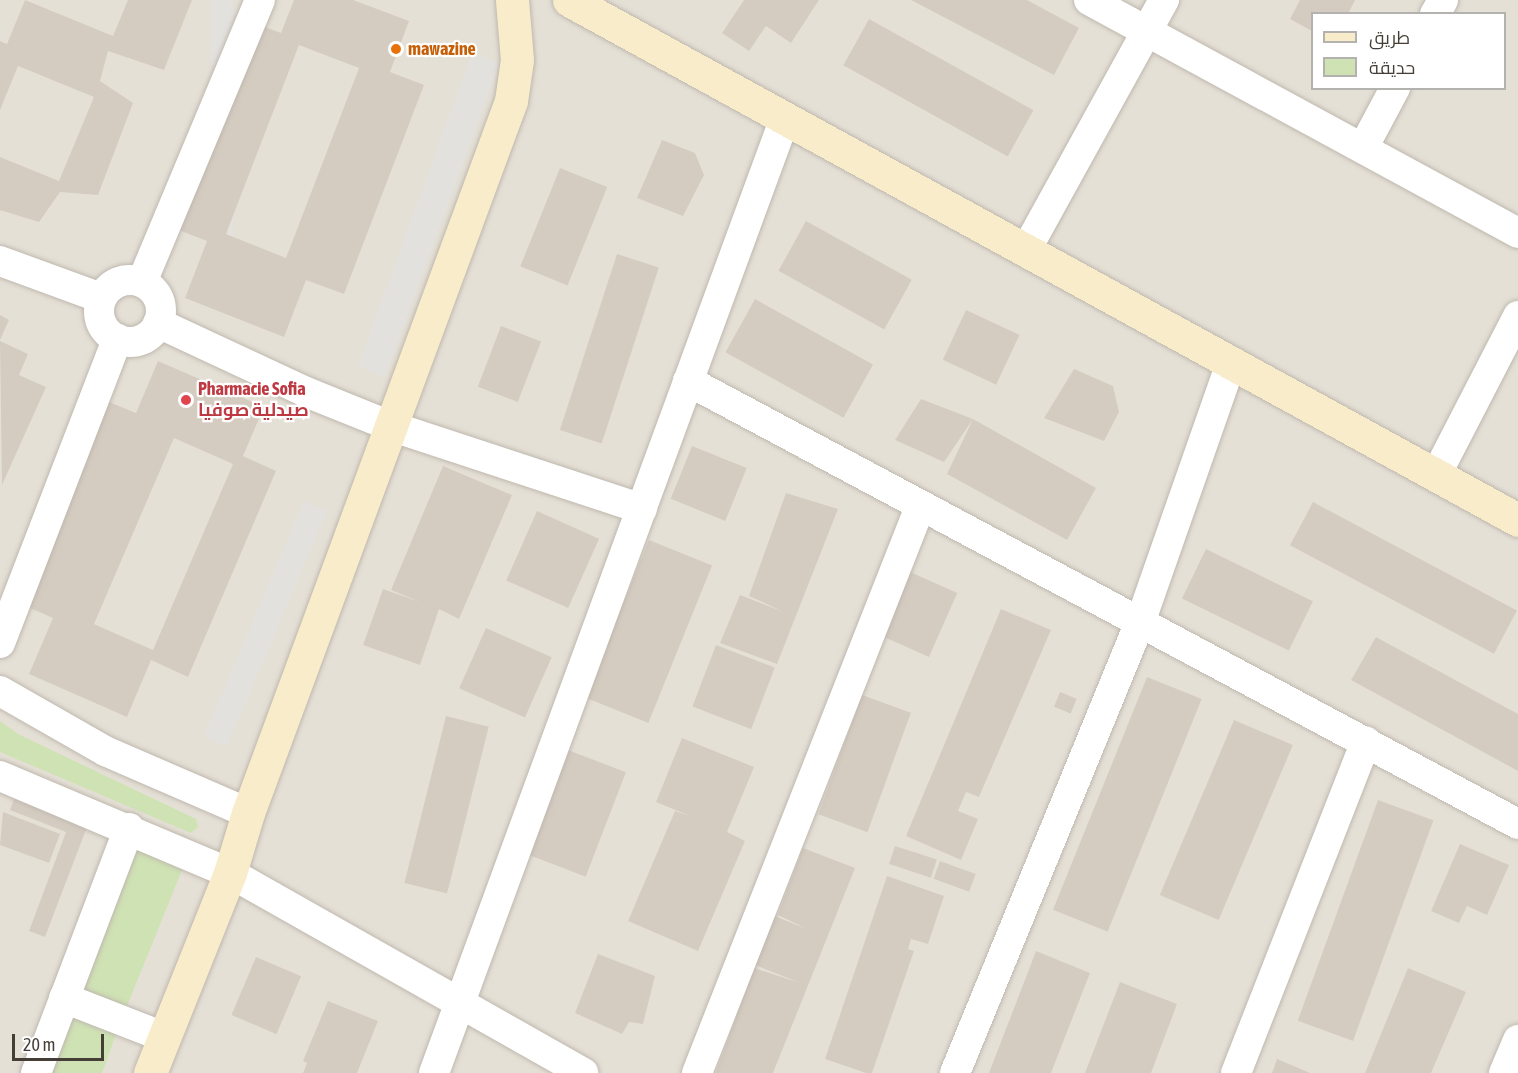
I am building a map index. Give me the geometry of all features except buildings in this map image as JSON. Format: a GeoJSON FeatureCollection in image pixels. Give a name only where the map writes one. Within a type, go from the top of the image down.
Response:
{"type":"FeatureCollection","features":[{"type":"Feature","properties":{"kind":"street"},"geometry":{"type":"LineString","coordinates":[[142,282],[260,0]]}},
{"type":"Feature","properties":{"kind":"street"},"geometry":{"type":"LineString","coordinates":[[150,1073],[230,873],[248,813],[393,426],[511,101],[518,60],[512,0]]}},
{"type":"Feature","properties":{"kind":"street"},"geometry":{"type":"LineString","coordinates":[[569,0],[1518,520]]}},
{"type":"Feature","properties":{"kind":"street"},"geometry":{"type":"LineString","coordinates":[[1089,0],[1518,233]]}},
{"type":"Feature","properties":{"kind":"street"},"geometry":{"type":"LineString","coordinates":[[1026,250],[1164,0]]}},
{"type":"Feature","properties":{"kind":"street"},"geometry":{"type":"LineString","coordinates":[[1363,148],[1394,90]]}},
{"type":"Feature","properties":{"kind":"street"},"geometry":{"type":"LineString","coordinates":[[434,1073],[785,118]]}},
{"type":"Feature","properties":{"kind":"street"},"geometry":{"type":"LineString","coordinates":[[0,261],[101,298]]}},
{"type":"Feature","properties":{"kind":"street"},"geometry":{"type":"LineString","coordinates":[[118,282],[142,282],[158,299],[158,323],[141,339],[117,339],[101,322],[101,298],[118,282]]}},
{"type":"Feature","properties":{"kind":"street"},"geometry":{"type":"LineString","coordinates":[[1436,475],[1518,316]]}},
{"type":"Feature","properties":{"kind":"street"},"geometry":{"type":"LineString","coordinates":[[158,323],[306,392],[393,426],[642,509]]}},
{"type":"Feature","properties":{"kind":"street"},"geometry":{"type":"LineString","coordinates":[[0,643],[117,339]]}},
{"type":"Feature","properties":{"kind":"street"},"geometry":{"type":"LineString","coordinates":[[955,1073],[1141,620],[1231,363]]}},
{"type":"Feature","properties":{"kind":"street"},"geometry":{"type":"LineString","coordinates":[[688,381],[920,507],[1141,620],[1518,824]]}},
{"type":"Feature","properties":{"kind":"street"},"geometry":{"type":"LineString","coordinates":[[697,1073],[920,507]]}},
{"type":"Feature","properties":{"kind":"street"},"geometry":{"type":"LineString","coordinates":[[0,691],[105,751],[248,813]]}},
{"type":"Feature","properties":{"kind":"street"},"geometry":{"type":"LineString","coordinates":[[1236,1073],[1366,742]]}},
{"type":"Feature","properties":{"kind":"street"},"geometry":{"type":"LineString","coordinates":[[6,785],[129,828],[230,873],[459,1005],[583,1073]]}},
{"type":"Feature","properties":{"kind":"street"},"geometry":{"type":"LineString","coordinates":[[36,1073],[129,828]]}},
{"type":"Feature","properties":{"kind":"street"},"geometry":{"type":"LineString","coordinates":[[64,998],[164,1037]]}},
{"type":"Feature","properties":{"kind":"street"},"geometry":{"type":"LineString","coordinates":[[1504,1073],[1518,1040]]}},
{"type":"Feature","properties":{"kind":"shaded area"},"geometry":{"type":"Polygon","coordinates":[[[0,0],[1518,0],[1518,1073],[0,1073],[0,0]]]}},
{"type":"Feature","properties":{"kind":"shaded area"},"geometry":{"type":"Polygon","coordinates":[[[211,0],[233,0],[233,263],[211,263],[211,0]]]}},
{"type":"Feature","properties":{"kind":"shaded area"},"geometry":{"type":"Polygon","coordinates":[[[472,53],[499,63],[385,377],[358,367],[472,53]]]}},
{"type":"Feature","properties":{"kind":"shaded area"},"geometry":{"type":"Polygon","coordinates":[[[304,501],[327,511],[227,746],[204,737],[304,501]]]}},
{"type":"Feature","properties":{"kind":"green space"},"geometry":{"type":"Polygon","coordinates":[[[0,721],[18,734],[196,819],[198,827],[191,833],[0,752],[0,721]]]}},
{"type":"Feature","properties":{"kind":"green space"},"geometry":{"type":"Polygon","coordinates":[[[136,845],[184,864],[124,1015],[75,995],[136,845]]]}},
{"type":"Feature","properties":{"kind":"green space"},"geometry":{"type":"Polygon","coordinates":[[[71,1011],[118,1029],[102,1073],[48,1073],[71,1011]]]}},
{"type":"Feature","properties":{"kind":"place","name":"mawazine"},"geometry":{"type":"Point","coordinates":[396,49]}},
{"type":"Feature","properties":{"kind":"place","name":"Pharmacie Sofia صيدلية صوفيا"},"geometry":{"type":"Point","coordinates":[186,400]}}]}
